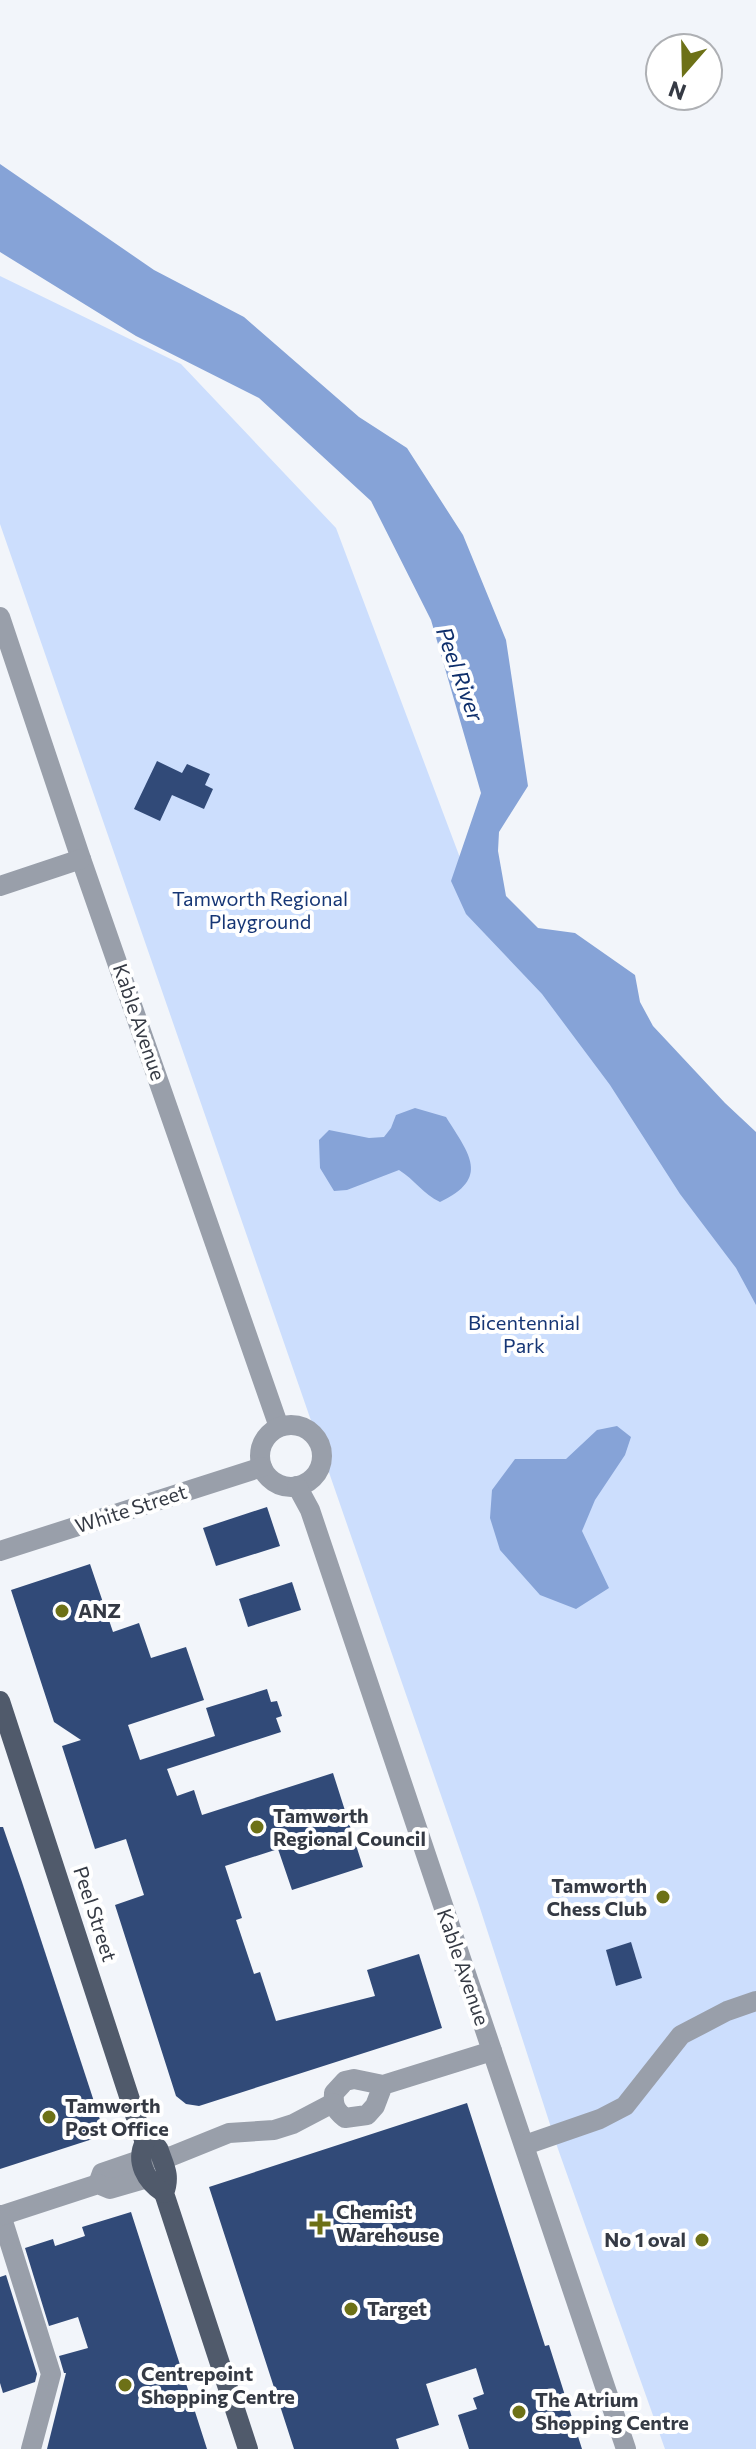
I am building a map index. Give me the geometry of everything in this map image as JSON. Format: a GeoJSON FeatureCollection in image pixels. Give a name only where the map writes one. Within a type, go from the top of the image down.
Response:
{"type":"FeatureCollection","features":[{"type":"Feature","properties":{"kind":"main road","name":"Peel Street"},"geometry":{"type":"LineString","coordinates":[[0,1701],[150,2184],[164,2193],[248,2449]]}},
{"type":"Feature","properties":{"kind":"main road","name":"Peel Street"},"geometry":{"type":"LineString","coordinates":[[144,2160],[158,2148],[169,2180],[164,2193]]}},
{"type":"Feature","properties":{"kind":"street","name":"Kable Avenue"},"geometry":{"type":"LineString","coordinates":[[0,617],[279,1427]]}},
{"type":"Feature","properties":{"kind":"street"},"geometry":{"type":"LineString","coordinates":[[0,886],[81,859]]}},
{"type":"Feature","properties":{"kind":"street"},"geometry":{"type":"LineString","coordinates":[[299,1426],[316,1437],[321,1447],[319,1468],[306,1483],[286,1487],[276,1483],[262,1467],[260,1448],[264,1439],[279,1427],[299,1426]]}},
{"type":"Feature","properties":{"kind":"street","name":"White Street"},"geometry":{"type":"LineString","coordinates":[[0,1551],[262,1467]]}},
{"type":"Feature","properties":{"kind":"street","name":"Kable Avenue"},"geometry":{"type":"LineString","coordinates":[[297,1486],[310,1510],[626,2449]]}},
{"type":"Feature","properties":{"kind":"street"},"geometry":{"type":"LineString","coordinates":[[525,2145],[600,2119],[625,2106],[681,2035],[727,2011],[756,2001]]}},
{"type":"Feature","properties":{"kind":"street"},"geometry":{"type":"LineString","coordinates":[[383,2085],[375,2106],[367,2115],[345,2118],[337,2112],[333,2103],[334,2093],[345,2081],[354,2079],[383,2085],[492,2051]]}},
{"type":"Feature","properties":{"kind":"street"},"geometry":{"type":"LineString","coordinates":[[162,2159],[192,2150],[229,2133],[274,2130],[293,2124],[333,2103]]}},
{"type":"Feature","properties":{"kind":"street"},"geometry":{"type":"LineString","coordinates":[[31,2449],[51,2374],[1,2216],[98,2184],[102,2173],[144,2160]]}},
{"type":"Feature","properties":{"kind":"green space","name":"Bicentennial Park"},"geometry":{"type":"Polygon","coordinates":[[[0,276],[181,364],[336,528],[477,903],[756,1265],[756,2449],[665,2449],[558,2149],[478,1902],[0,524],[0,276]]]}},
{"type":"Feature","properties":{"kind":"water","name":"Peel River"},"geometry":{"type":"Polygon","coordinates":[[[0,164],[154,270],[244,317],[359,417],[407,448],[463,535],[506,640],[528,786],[499,832],[498,851],[506,896],[538,928],[575,933],[635,975],[640,1002],[653,1026],[756,1132],[756,1305],[736,1268],[680,1194],[610,1085],[542,994],[466,914],[451,881],[481,793],[431,620],[371,501],[259,398],[136,336],[0,252],[0,164]]]}},
{"type":"Feature","properties":{"kind":"water"},"geometry":{"type":"Polygon","coordinates":[[[415,1108],[446,1117],[471,1164],[466,1184],[440,1202],[399,1170],[347,1190],[334,1191],[320,1168],[319,1140],[329,1130],[369,1138],[384,1137],[396,1115],[415,1108]]]}},
{"type":"Feature","properties":{"kind":"water"},"geometry":{"type":"Polygon","coordinates":[[[617,1426],[631,1437],[625,1455],[595,1500],[582,1531],[609,1588],[576,1609],[540,1595],[500,1550],[490,1518],[492,1490],[515,1459],[566,1459],[597,1430],[617,1426]]]}},
{"type":"Feature","properties":{"kind":"building"},"geometry":{"type":"Polygon","coordinates":[[[157,761],[182,773],[187,764],[210,774],[205,785],[213,789],[204,809],[172,795],[160,821],[134,809],[157,761]]]}},
{"type":"Feature","properties":{"kind":"building"},"geometry":{"type":"Polygon","coordinates":[[[267,1507],[280,1546],[216,1566],[203,1528],[267,1507]]]}},
{"type":"Feature","properties":{"kind":"building"},"geometry":{"type":"Polygon","coordinates":[[[90,1564],[113,1632],[139,1623],[151,1658],[186,1647],[204,1700],[128,1725],[140,1760],[215,1736],[206,1708],[267,1689],[271,1702],[277,1701],[282,1716],[276,1718],[281,1732],[167,1769],[177,1796],[194,1790],[202,1815],[333,1773],[363,1867],[292,1890],[278,1849],[225,1866],[242,1918],[236,1920],[254,1974],[260,1972],[276,2021],[375,1996],[367,1970],[419,1954],[442,2028],[199,2106],[186,2104],[176,2096],[115,1905],[144,1895],[126,1839],[95,1849],[62,1746],[81,1740],[54,1722],[11,1590],[90,1564]]]}},
{"type":"Feature","properties":{"kind":"building"},"geometry":{"type":"Polygon","coordinates":[[[292,1582],[301,1610],[248,1627],[239,1599],[292,1582]]]}},
{"type":"Feature","properties":{"kind":"building"},"geometry":{"type":"Polygon","coordinates":[[[0,1827],[3,1827],[22,1882],[105,2135],[0,2169],[0,1827]]]}},
{"type":"Feature","properties":{"kind":"building"},"geometry":{"type":"Polygon","coordinates":[[[631,1942],[642,1978],[616,1986],[606,1950],[631,1942]]]}},
{"type":"Feature","properties":{"kind":"building"},"geometry":{"type":"Polygon","coordinates":[[[467,2103],[545,2346],[549,2345],[582,2449],[469,2449],[458,2415],[477,2409],[473,2398],[484,2394],[476,2368],[426,2384],[439,2425],[396,2439],[399,2449],[294,2449],[209,2187],[467,2103]]]}},
{"type":"Feature","properties":{"kind":"building"},"geometry":{"type":"Polygon","coordinates":[[[131,2212],[207,2449],[47,2449],[66,2373],[59,2356],[88,2348],[78,2317],[49,2326],[25,2248],[53,2239],[55,2246],[85,2236],[82,2227],[131,2212]]]}},
{"type":"Feature","properties":{"kind":"building"},"geometry":{"type":"Polygon","coordinates":[[[6,2275],[37,2374],[35,2382],[3,2393],[0,2383],[0,2277],[6,2275]]]}},
{"type":"Feature","properties":{"kind":"place","name":"ANZ"},"geometry":{"type":"Point","coordinates":[62,1611]}},
{"type":"Feature","properties":{"kind":"place","name":"Tamworth Regional Council"},"geometry":{"type":"Point","coordinates":[257,1827]}},
{"type":"Feature","properties":{"kind":"place","name":"Tamworth Chess Club"},"geometry":{"type":"Point","coordinates":[663,1897]}},
{"type":"Feature","properties":{"kind":"place","name":"Tamworth Post Office"},"geometry":{"type":"Point","coordinates":[49,2117]}},
{"type":"Feature","properties":{"kind":"place","name":"Chemist Warehouse"},"geometry":{"type":"Point","coordinates":[320,2224]}},
{"type":"Feature","properties":{"kind":"place","name":"No 1 oval"},"geometry":{"type":"Point","coordinates":[702,2240]}},
{"type":"Feature","properties":{"kind":"place","name":"Target"},"geometry":{"type":"Point","coordinates":[351,2309]}},
{"type":"Feature","properties":{"kind":"place","name":"Centrepoint Shopping Centre"},"geometry":{"type":"Point","coordinates":[125,2385]}},
{"type":"Feature","properties":{"kind":"place","name":"The Atrium Shopping Centre"},"geometry":{"type":"Point","coordinates":[519,2412]}},
{"type":"Feature","properties":{"kind":"park label","name":"Tamworth Regional Playground"},"geometry":{"type":"Point","coordinates":[260,910]}}]}
